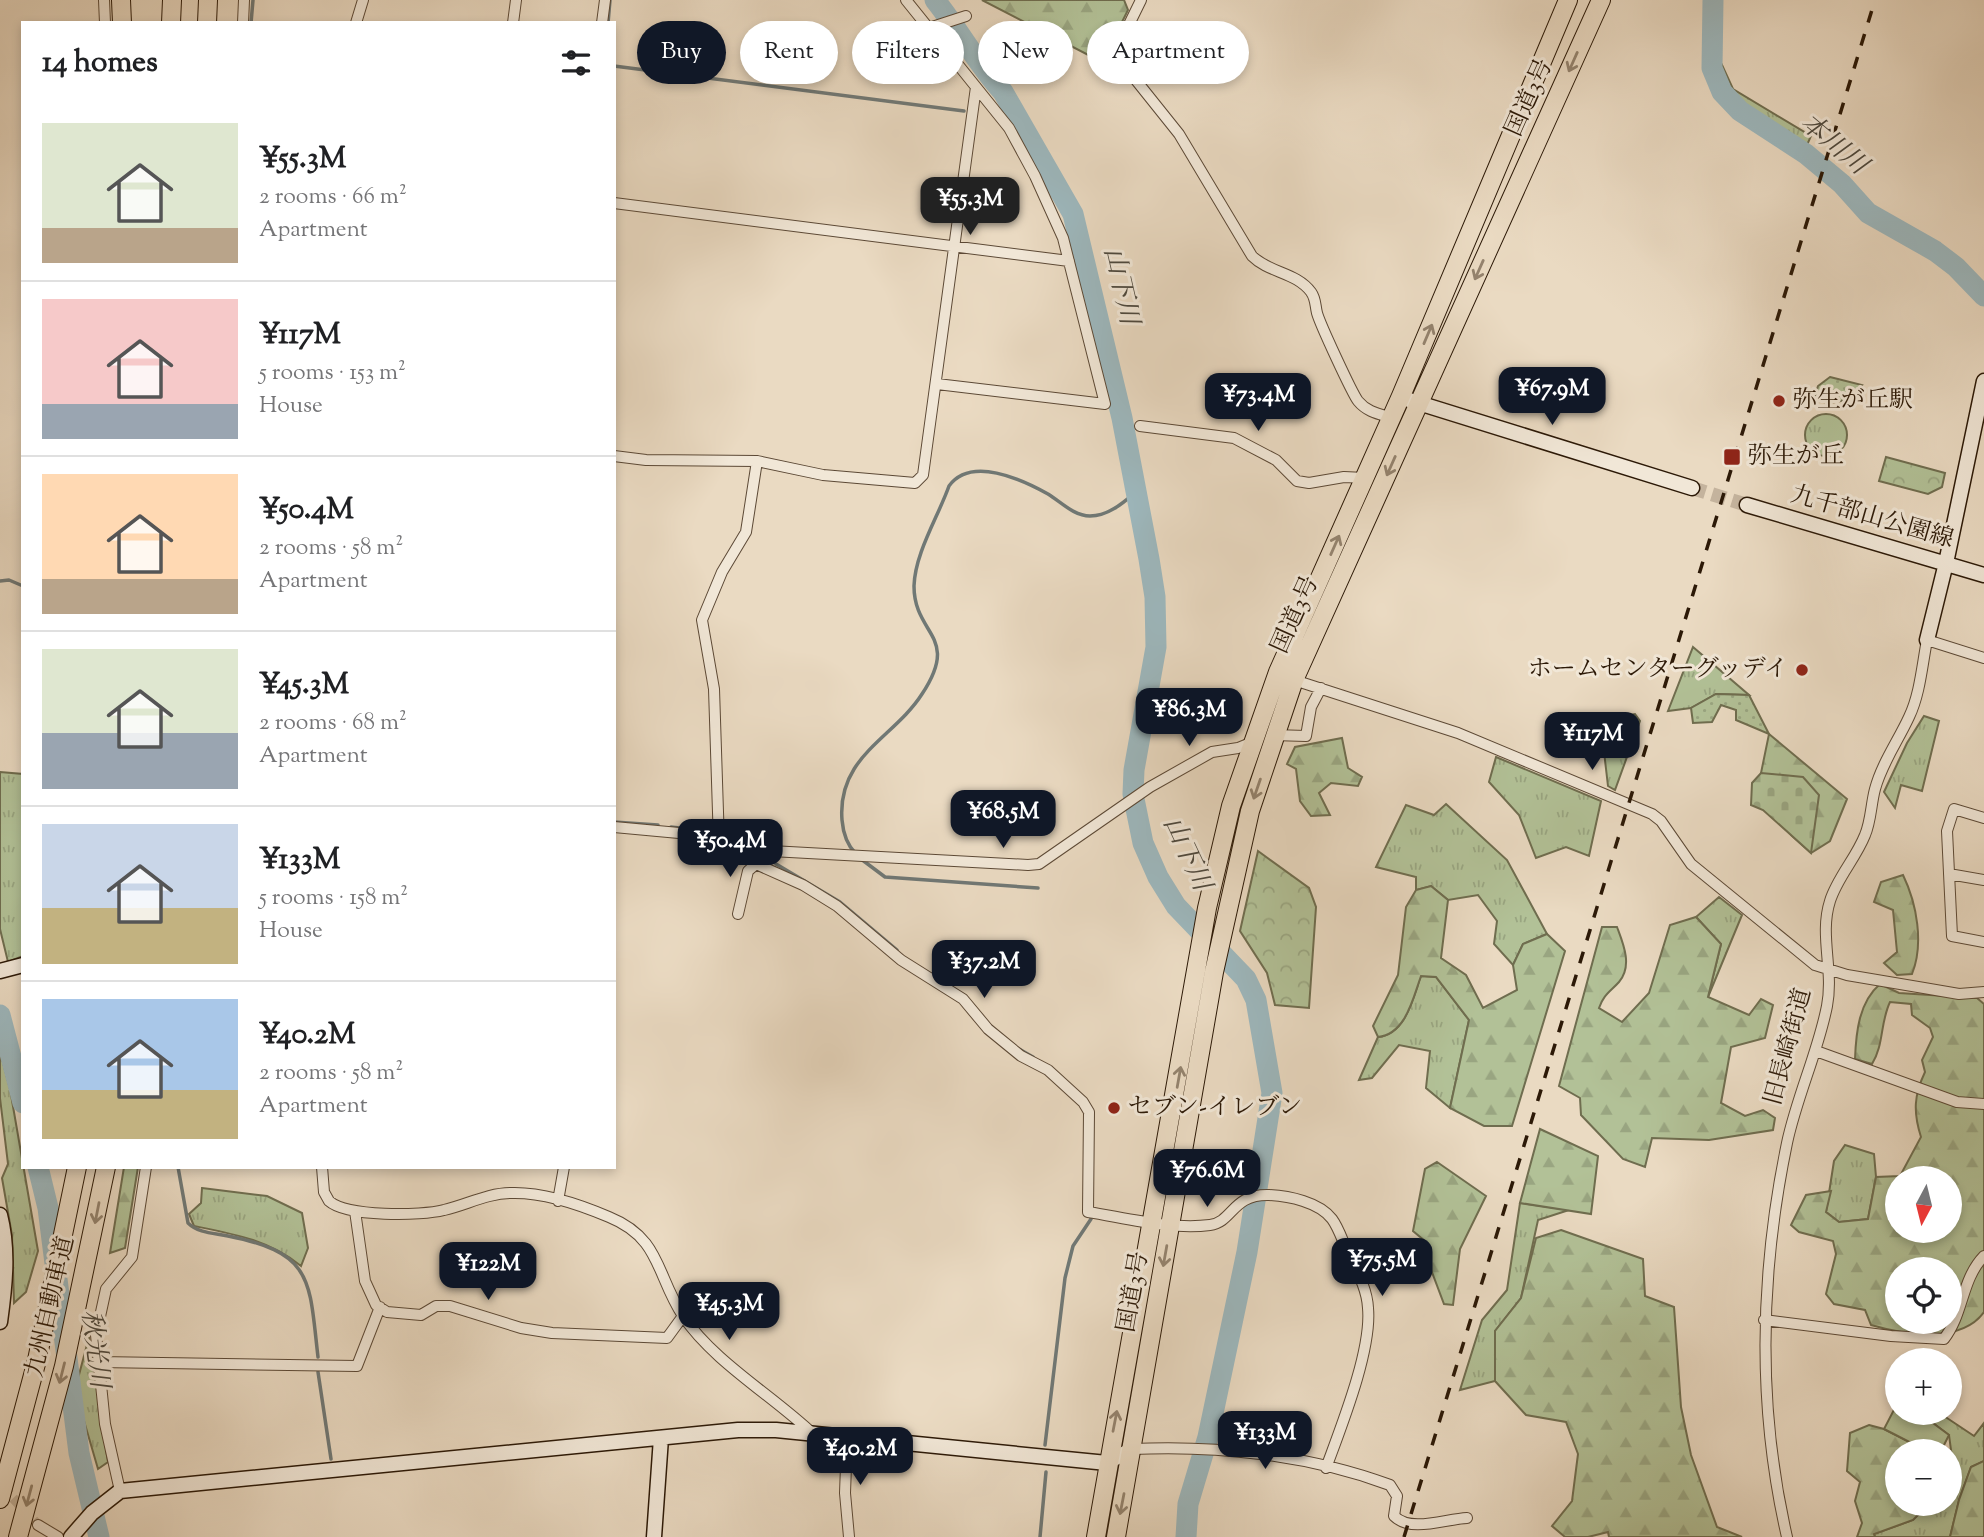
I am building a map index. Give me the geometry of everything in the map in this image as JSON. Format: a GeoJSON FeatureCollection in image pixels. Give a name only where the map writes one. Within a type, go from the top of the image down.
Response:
{"type":"FeatureCollection","features":[{"type":"Feature","properties":{"kind":"highway"},"geometry":{"type":"LineString","coordinates":[[121,0],[122,21]]}},
{"type":"Feature","properties":{"kind":"highway"},"geometry":{"type":"LineString","coordinates":[[132,21],[133,0]]}},
{"type":"Feature","properties":{"kind":"highway"},"geometry":{"type":"LineString","coordinates":[[171,0],[171,21]]}},
{"type":"Feature","properties":{"kind":"highway"},"geometry":{"type":"LineString","coordinates":[[198,21],[200,0]]}},
{"type":"Feature","properties":{"kind":"highway"},"geometry":{"type":"LineString","coordinates":[[207,21],[208,0]]}},
{"type":"Feature","properties":{"kind":"highway","name":"国道3号"},"geometry":{"type":"LineString","coordinates":[[1116,1537],[1132,1449],[1199,957],[1207,908],[1231,807],[1278,672],[1392,418],[1568,0]]}},
{"type":"Feature","properties":{"kind":"highway","name":"国道3号"},"geometry":{"type":"LineString","coordinates":[[1096,1537],[1107,1463],[1162,1223],[1223,920],[1250,811],[1294,680],[1601,0]]}},
{"type":"Feature","properties":{"kind":"highway","name":"九州自動車道"},"geometry":{"type":"LineString","coordinates":[[0,1499],[31,1389],[77,1169]]}},
{"type":"Feature","properties":{"kind":"highway","name":"九州自動車道"},"geometry":{"type":"LineString","coordinates":[[18,1537],[41,1456],[88,1258],[106,1169]]}},
{"type":"Feature","properties":{"kind":"street"},"geometry":{"type":"LineString","coordinates":[[104,0],[105,21]]}},
{"type":"Feature","properties":{"kind":"street"},"geometry":{"type":"LineString","coordinates":[[243,21],[244,0]]}},
{"type":"Feature","properties":{"kind":"street"},"geometry":{"type":"LineString","coordinates":[[357,21],[363,0]]}},
{"type":"Feature","properties":{"kind":"street"},"geometry":{"type":"LineString","coordinates":[[513,21],[516,0]]}},
{"type":"Feature","properties":{"kind":"street"},"geometry":{"type":"LineString","coordinates":[[602,21],[605,0]]}},
{"type":"Feature","properties":{"kind":"street"},"geometry":{"type":"LineString","coordinates":[[906,0],[925,21]]}},
{"type":"Feature","properties":{"kind":"street"},"geometry":{"type":"LineString","coordinates":[[1141,0],[1117,48],[1119,59],[1179,134],[1252,256],[1266,267],[1302,283],[1313,293],[1316,311],[1357,401],[1370,412],[1392,418]]}},
{"type":"Feature","properties":{"kind":"street"},"geometry":{"type":"LineString","coordinates":[[952,21],[964,17]]}},
{"type":"Feature","properties":{"kind":"street"},"geometry":{"type":"LineString","coordinates":[[937,384],[1105,404],[1063,238],[1009,128],[964,72]]}},
{"type":"Feature","properties":{"kind":"street"},"geometry":{"type":"LineString","coordinates":[[616,456],[646,460],[757,461],[822,475],[915,483],[923,475],[975,87]]}},
{"type":"Feature","properties":{"kind":"street"},"geometry":{"type":"LineString","coordinates":[[616,203],[1069,261]]}},
{"type":"Feature","properties":{"kind":"street","name":"旧長崎街道"},"geometry":{"type":"LineString","coordinates":[[1787,1537],[1768,1420],[1764,1320],[1772,1230],[1787,1140],[1816,1051],[1828,1002],[1830,971],[1826,937],[1827,912],[1832,896],[1855,859],[1867,831],[1875,789],[1910,715],[1981,412],[1984,381]]}},
{"type":"Feature","properties":{"kind":"street"},"geometry":{"type":"LineString","coordinates":[[1401,396],[1419,404],[1692,488]]}},
{"type":"Feature","properties":{"kind":"street"},"geometry":{"type":"LineString","coordinates":[[1140,426],[1234,438],[1276,460],[1297,481],[1309,483],[1344,477],[1365,478]]}},
{"type":"Feature","properties":{"kind":"street"},"geometry":{"type":"LineString","coordinates":[[719,842],[713,689],[702,620],[722,572],[746,532],[757,461]]}},
{"type":"Feature","properties":{"kind":"street","name":"九千部山公園線"},"geometry":{"type":"LineString","coordinates":[[1747,505],[1984,575]]}},
{"type":"Feature","properties":{"kind":"street"},"geometry":{"type":"LineString","coordinates":[[1927,640],[1984,658]]}},
{"type":"Feature","properties":{"kind":"street"},"geometry":{"type":"LineString","coordinates":[[1294,680],[1458,733],[1652,814],[1661,821],[1691,864],[1719,890],[1815,965],[1830,971],[1959,994],[1984,992]]}},
{"type":"Feature","properties":{"kind":"street"},"geometry":{"type":"LineString","coordinates":[[616,827],[679,833],[752,850],[1009,866],[1039,864],[1145,791],[1212,752],[1277,734],[1306,736],[1311,706],[1321,688]]}},
{"type":"Feature","properties":{"kind":"street"},"geometry":{"type":"LineString","coordinates":[[1984,818],[1954,809],[1947,831],[1952,936],[1984,942]]}},
{"type":"Feature","properties":{"kind":"street"},"geometry":{"type":"LineString","coordinates":[[752,850],[756,864]]}},
{"type":"Feature","properties":{"kind":"street"},"geometry":{"type":"LineString","coordinates":[[738,914],[748,871],[756,864]]}},
{"type":"Feature","properties":{"kind":"street"},"geometry":{"type":"LineString","coordinates":[[756,864],[780,873],[837,906],[901,960],[963,999],[1009,1047],[1048,1070],[1083,1102],[1089,1112],[1088,1212],[1162,1223],[1211,1225],[1225,1218],[1242,1199],[1265,1195],[1291,1198],[1318,1208],[1332,1219],[1365,1288],[1369,1310],[1355,1386],[1326,1468]]}},
{"type":"Feature","properties":{"kind":"street"},"geometry":{"type":"LineString","coordinates":[[1949,874],[1984,880]]}},
{"type":"Feature","properties":{"kind":"street"},"geometry":{"type":"LineString","coordinates":[[0,971],[19,966]]}},
{"type":"Feature","properties":{"kind":"street"},"geometry":{"type":"LineString","coordinates":[[1816,1051],[1957,1102],[1984,1104]]}},
{"type":"Feature","properties":{"kind":"street"},"geometry":{"type":"LineString","coordinates":[[117,1492],[105,1424],[96,1335],[99,1308],[106,1289],[132,1257],[146,1169]]}},
{"type":"Feature","properties":{"kind":"street"},"geometry":{"type":"LineString","coordinates":[[322,1169],[324,1192],[329,1201],[355,1211],[441,1211],[510,1193],[558,1201],[608,1217],[643,1238],[655,1255],[683,1316],[719,1354],[813,1434]]}},
{"type":"Feature","properties":{"kind":"street"},"geometry":{"type":"LineString","coordinates":[[558,1201],[564,1169]]}},
{"type":"Feature","properties":{"kind":"street"},"geometry":{"type":"LineString","coordinates":[[355,1211],[365,1281],[380,1307],[387,1312],[421,1315],[436,1306],[450,1306],[522,1328],[552,1333],[667,1338],[683,1316]]}},
{"type":"Feature","properties":{"kind":"street"},"geometry":{"type":"LineString","coordinates":[[0,1215],[4,1231],[6,1284],[0,1322]]}},
{"type":"Feature","properties":{"kind":"street"},"geometry":{"type":"LineString","coordinates":[[1764,1320],[1891,1336],[1944,1339],[1954,1325],[1967,1278],[1984,1256]]}},
{"type":"Feature","properties":{"kind":"street"},"geometry":{"type":"LineString","coordinates":[[99,1362],[357,1366],[380,1307]]}},
{"type":"Feature","properties":{"kind":"street"},"geometry":{"type":"LineString","coordinates":[[71,1537],[117,1492],[738,1430],[813,1434],[1107,1463],[1132,1449],[1189,1447],[1276,1456],[1390,1485],[1397,1496],[1394,1516],[1403,1522],[1420,1525],[1466,1518]]}},
{"type":"Feature","properties":{"kind":"street"},"geometry":{"type":"LineString","coordinates":[[654,1537],[661,1438]]}},
{"type":"Feature","properties":{"kind":"street"},"geometry":{"type":"LineString","coordinates":[[847,1439],[845,1493],[849,1537]]}},
{"type":"Feature","properties":{"kind":"street"},"geometry":{"type":"LineString","coordinates":[[38,1525],[58,1537]]}},
{"type":"Feature","properties":{"kind":"green space"},"geometry":{"type":"Polygon","coordinates":[[[982,0],[1124,0],[1128,10],[1122,21],[1087,21],[1087,54],[1073,47],[1073,21],[1023,21],[982,0]]]}},
{"type":"Feature","properties":{"kind":"green space"},"geometry":{"type":"Polygon","coordinates":[[[1722,65],[1733,89],[1811,136],[1807,145],[1730,94],[1719,71],[1722,65]]]}},
{"type":"Feature","properties":{"kind":"green space"},"geometry":{"type":"Polygon","coordinates":[[[1830,377],[1862,385],[1841,401],[1828,403],[1814,400],[1818,386],[1830,377]]]}},
{"type":"Feature","properties":{"kind":"green space"},"geometry":{"type":"Polygon","coordinates":[[[1826,414],[1841,420],[1847,435],[1841,450],[1826,456],[1811,450],[1805,435],[1811,420],[1826,414]]]}},
{"type":"Feature","properties":{"kind":"green space"},"geometry":{"type":"Polygon","coordinates":[[[1886,457],[1945,473],[1942,487],[1928,494],[1879,481],[1886,457]]]}},
{"type":"Feature","properties":{"kind":"green space"},"geometry":{"type":"Polygon","coordinates":[[[1693,647],[1749,695],[1716,694],[1691,708],[1668,711],[1693,647]]]}},
{"type":"Feature","properties":{"kind":"green space"},"geometry":{"type":"Polygon","coordinates":[[[1716,694],[1749,695],[1769,734],[1736,720],[1736,710],[1721,705],[1712,722],[1693,723],[1691,708],[1716,694]]]}},
{"type":"Feature","properties":{"kind":"green space"},"geometry":{"type":"Polygon","coordinates":[[[1635,714],[1640,721],[1615,790],[1608,786],[1603,743],[1607,718],[1635,714]]]}},
{"type":"Feature","properties":{"kind":"green space"},"geometry":{"type":"Polygon","coordinates":[[[1924,716],[1939,721],[1922,791],[1901,785],[1895,808],[1884,792],[1907,743],[1924,716]]]}},
{"type":"Feature","properties":{"kind":"green space"},"geometry":{"type":"Polygon","coordinates":[[[1769,734],[1847,799],[1830,841],[1811,853],[1791,835],[1761,773],[1769,734]]]}},
{"type":"Feature","properties":{"kind":"green space"},"geometry":{"type":"Polygon","coordinates":[[[1342,738],[1348,768],[1362,777],[1358,786],[1331,783],[1319,793],[1330,815],[1311,816],[1300,801],[1296,769],[1287,764],[1295,747],[1342,738]]]}},
{"type":"Feature","properties":{"kind":"green space"},"geometry":{"type":"Polygon","coordinates":[[[1496,757],[1601,801],[1589,856],[1566,847],[1536,858],[1519,815],[1489,782],[1496,757]]]}},
{"type":"Feature","properties":{"kind":"green space"},"geometry":{"type":"Polygon","coordinates":[[[0,772],[21,774],[21,957],[8,962],[0,929],[0,772]]]}},
{"type":"Feature","properties":{"kind":"green space"},"geometry":{"type":"Polygon","coordinates":[[[1761,773],[1803,777],[1819,795],[1811,853],[1763,810],[1751,805],[1752,783],[1761,773]]]}},
{"type":"Feature","properties":{"kind":"green space"},"geometry":{"type":"Polygon","coordinates":[[[1446,804],[1507,860],[1547,934],[1523,944],[1513,965],[1494,944],[1497,921],[1478,895],[1448,900],[1431,886],[1416,890],[1416,877],[1376,867],[1406,805],[1434,815],[1446,804]]]}},
{"type":"Feature","properties":{"kind":"green space"},"geometry":{"type":"Polygon","coordinates":[[[1258,851],[1309,888],[1316,907],[1309,1008],[1275,1005],[1267,973],[1240,931],[1258,851]]]}},
{"type":"Feature","properties":{"kind":"green space"},"geometry":{"type":"Polygon","coordinates":[[[1903,875],[1915,911],[1918,950],[1912,974],[1897,975],[1884,963],[1897,952],[1893,910],[1874,902],[1881,882],[1903,875]]]}},
{"type":"Feature","properties":{"kind":"green space"},"geometry":{"type":"Polygon","coordinates":[[[1431,886],[1448,900],[1441,958],[1466,975],[1483,1008],[1517,990],[1513,965],[1523,944],[1547,934],[1565,951],[1512,1126],[1484,1126],[1450,1108],[1469,1020],[1436,977],[1421,976],[1407,1014],[1395,1029],[1378,1037],[1373,1026],[1398,975],[1406,907],[1416,890],[1431,886]]]}},
{"type":"Feature","properties":{"kind":"green space"},"geometry":{"type":"Polygon","coordinates":[[[1719,897],[1742,915],[1708,997],[1721,944],[1696,917],[1719,897]]]}},
{"type":"Feature","properties":{"kind":"green space"},"geometry":{"type":"Polygon","coordinates":[[[1696,917],[1721,944],[1708,997],[1749,1015],[1761,999],[1773,1005],[1765,1038],[1731,1047],[1721,1103],[1745,1116],[1763,1110],[1775,1118],[1773,1130],[1709,1140],[1652,1138],[1645,1167],[1623,1159],[1581,1115],[1580,1098],[1559,1086],[1602,927],[1617,927],[1626,962],[1623,976],[1605,996],[1599,1008],[1622,1022],[1649,993],[1670,925],[1696,917]]]}},
{"type":"Feature","properties":{"kind":"green space"},"geometry":{"type":"Polygon","coordinates":[[[1421,976],[1436,977],[1469,1020],[1450,1108],[1426,1088],[1430,1051],[1399,1045],[1372,1078],[1359,1080],[1378,1037],[1395,1029],[1407,1014],[1421,976]]]}},
{"type":"Feature","properties":{"kind":"green space"},"geometry":{"type":"Polygon","coordinates":[[[1880,984],[1899,993],[1977,998],[1984,1004],[1984,1312],[1962,1328],[1962,1257],[1885,1257],[1885,1329],[1871,1325],[1865,1310],[1834,1304],[1826,1294],[1836,1254],[1833,1241],[1799,1232],[1791,1225],[1806,1195],[1831,1191],[1826,1212],[1839,1222],[1868,1219],[1876,1177],[1885,1177],[1885,1243],[1962,1243],[1962,1166],[1905,1166],[1921,1137],[1916,1112],[1917,1096],[1925,1072],[1922,1060],[1933,1037],[1930,1028],[1912,1015],[1911,1004],[1890,1002],[1872,1064],[1855,1059],[1860,1018],[1867,1000],[1880,984]]]}},
{"type":"Feature","properties":{"kind":"green space"},"geometry":{"type":"Polygon","coordinates":[[[0,1051],[10,1089],[21,1153],[21,1169],[24,1169],[38,1251],[26,1292],[14,1303],[12,1235],[2,1178],[8,1164],[0,1098],[0,1051]]]}},
{"type":"Feature","properties":{"kind":"green space"},"geometry":{"type":"Polygon","coordinates":[[[1540,1129],[1598,1156],[1591,1214],[1520,1203],[1540,1129]]]}},
{"type":"Feature","properties":{"kind":"green space"},"geometry":{"type":"Polygon","coordinates":[[[1845,1145],[1874,1154],[1876,1177],[1868,1219],[1839,1222],[1826,1212],[1834,1161],[1845,1145]]]}},
{"type":"Feature","properties":{"kind":"green space"},"geometry":{"type":"Polygon","coordinates":[[[1437,1162],[1486,1196],[1460,1249],[1453,1305],[1444,1304],[1427,1259],[1425,1241],[1413,1231],[1425,1169],[1437,1162]]]}},
{"type":"Feature","properties":{"kind":"green space"},"geometry":{"type":"Polygon","coordinates":[[[124,1169],[138,1169],[125,1248],[110,1253],[124,1169]]]}},
{"type":"Feature","properties":{"kind":"green space"},"geometry":{"type":"Polygon","coordinates":[[[202,1188],[267,1196],[302,1213],[308,1248],[301,1266],[264,1244],[194,1226],[189,1214],[201,1203],[202,1188]]]}},
{"type":"Feature","properties":{"kind":"green space"},"geometry":{"type":"Polygon","coordinates":[[[1520,1203],[1569,1210],[1538,1220],[1521,1298],[1495,1331],[1495,1381],[1460,1390],[1482,1320],[1507,1290],[1520,1203]]]}},
{"type":"Feature","properties":{"kind":"green space"},"geometry":{"type":"Polygon","coordinates":[[[1561,1230],[1643,1259],[1645,1296],[1674,1307],[1681,1407],[1691,1455],[1717,1527],[1742,1537],[1609,1537],[1608,1532],[1588,1537],[1565,1537],[1552,1526],[1572,1501],[1578,1454],[1566,1422],[1526,1415],[1495,1381],[1495,1331],[1521,1298],[1536,1238],[1561,1230]]]}},
{"type":"Feature","properties":{"kind":"green space"},"geometry":{"type":"Polygon","coordinates":[[[89,1337],[108,1462],[98,1469],[75,1390],[89,1337]]]}},
{"type":"Feature","properties":{"kind":"green space"},"geometry":{"type":"Polygon","coordinates":[[[1984,1423],[1984,1461],[1971,1467],[1962,1492],[1962,1439],[1950,1439],[1949,1435],[1936,1425],[1958,1425],[1974,1436],[1984,1423]]]}},
{"type":"Feature","properties":{"kind":"green space"},"geometry":{"type":"Polygon","coordinates":[[[1869,1425],[1904,1439],[1885,1439],[1885,1516],[1917,1516],[1913,1520],[1874,1534],[1875,1537],[1857,1537],[1862,1523],[1855,1501],[1860,1482],[1847,1471],[1850,1433],[1869,1425]]]}},
{"type":"Feature","properties":{"kind":"green space"},"geometry":{"type":"Polygon","coordinates":[[[1886,1425],[1936,1425],[1949,1435],[1947,1439],[1904,1439],[1884,1429],[1886,1425]]]}},
{"type":"Feature","properties":{"kind":"green space"},"geometry":{"type":"Polygon","coordinates":[[[1984,1461],[1984,1537],[1950,1537],[1955,1516],[1962,1516],[1962,1492],[1971,1467],[1984,1461]]]}},
{"type":"Feature","properties":{"kind":"green space"},"geometry":{"type":"Polygon","coordinates":[[[1917,1516],[1955,1516],[1950,1537],[1875,1537],[1874,1534],[1913,1520],[1917,1516]]]}},
{"type":"Feature","properties":{"kind":"waterway"},"geometry":{"type":"LineString","coordinates":[[251,21],[253,0]]}},
{"type":"Feature","properties":{"kind":"waterway"},"geometry":{"type":"LineString","coordinates":[[608,21],[610,0]]}},
{"type":"Feature","properties":{"kind":"waterway","name":"山下川"},"geometry":{"type":"LineString","coordinates":[[935,0],[1003,92],[1073,214],[1122,418],[1155,597],[1156,647],[1134,770],[1133,794],[1143,843],[1158,877],[1176,906],[1246,979],[1256,1000],[1272,1093],[1247,1252],[1208,1437],[1188,1504],[1186,1537]]}},
{"type":"Feature","properties":{"kind":"waterway","name":"本川川"},"geometry":{"type":"LineString","coordinates":[[1713,0],[1712,68],[1722,92],[1740,111],[1806,154],[1842,184],[1868,213],[1935,251],[1956,267],[1984,296]]}},
{"type":"Feature","properties":{"kind":"waterway"},"geometry":{"type":"LineString","coordinates":[[616,66],[964,111]]}},
{"type":"Feature","properties":{"kind":"waterway"},"geometry":{"type":"LineString","coordinates":[[856,854],[846,838],[842,820],[843,798],[848,780],[870,749],[922,694],[933,674],[937,659],[937,647],[916,603],[914,586],[918,561],[949,486],[958,477],[970,472],[997,473],[1024,482],[1073,511],[1090,516],[1110,511],[1137,491]]}},
{"type":"Feature","properties":{"kind":"waterway"},"geometry":{"type":"LineString","coordinates":[[0,581],[9,580],[21,585]]}},
{"type":"Feature","properties":{"kind":"waterway"},"geometry":{"type":"LineString","coordinates":[[616,822],[658,825]]}},
{"type":"Feature","properties":{"kind":"waterway"},"geometry":{"type":"LineString","coordinates":[[671,827],[688,829]]}},
{"type":"Feature","properties":{"kind":"waterway"},"geometry":{"type":"LineString","coordinates":[[861,859],[885,877],[1038,888]]}},
{"type":"Feature","properties":{"kind":"waterway"},"geometry":{"type":"LineString","coordinates":[[776,864],[840,902],[897,950]]}},
{"type":"Feature","properties":{"kind":"waterway","name":"秋光川"},"geometry":{"type":"LineString","coordinates":[[0,1015],[21,1095]]}},
{"type":"Feature","properties":{"kind":"waterway"},"geometry":{"type":"LineString","coordinates":[[1019,1049],[1033,1057]]}},
{"type":"Feature","properties":{"kind":"waterway","name":"秋光川"},"geometry":{"type":"LineString","coordinates":[[38,1169],[48,1208],[79,1453],[99,1537]]}},
{"type":"Feature","properties":{"kind":"waterway"},"geometry":{"type":"LineString","coordinates":[[178,1169],[188,1223],[201,1231],[256,1243],[277,1251],[292,1261],[302,1274],[312,1308],[318,1357]]}},
{"type":"Feature","properties":{"kind":"waterway"},"geometry":{"type":"LineString","coordinates":[[1045,1445],[1065,1278],[1073,1246],[1091,1219],[1091,1213]]}},
{"type":"Feature","properties":{"kind":"waterway"},"geometry":{"type":"LineString","coordinates":[[318,1372],[331,1459]]}},
{"type":"Feature","properties":{"kind":"waterway"},"geometry":{"type":"LineString","coordinates":[[1040,1537],[1046,1472]]}},
{"type":"Feature","properties":{"kind":"tunnel"},"geometry":{"type":"LineString","coordinates":[[1692,488],[1747,505]]}},
{"type":"Feature","properties":{"kind":"tunnel"},"geometry":{"type":"LineString","coordinates":[[3,1487],[38,1525]]}},
{"type":"Feature","properties":{"kind":"railway"},"geometry":{"type":"LineString","coordinates":[[1404,1537],[1875,0]]}},
{"type":"Feature","properties":{"kind":"place","name":"弥生が丘駅"},"geometry":{"type":"Point","coordinates":[1779,401]}},
{"type":"Feature","properties":{"kind":"place","name":"弥生が丘"},"geometry":{"type":"Point","coordinates":[1732,457]}},
{"type":"Feature","properties":{"kind":"place","name":"ホームセンターグッデイ"},"geometry":{"type":"Point","coordinates":[1802,670]}},
{"type":"Feature","properties":{"kind":"place","name":"セブン-イレブン"},"geometry":{"type":"Point","coordinates":[1114,1108]}}]}
